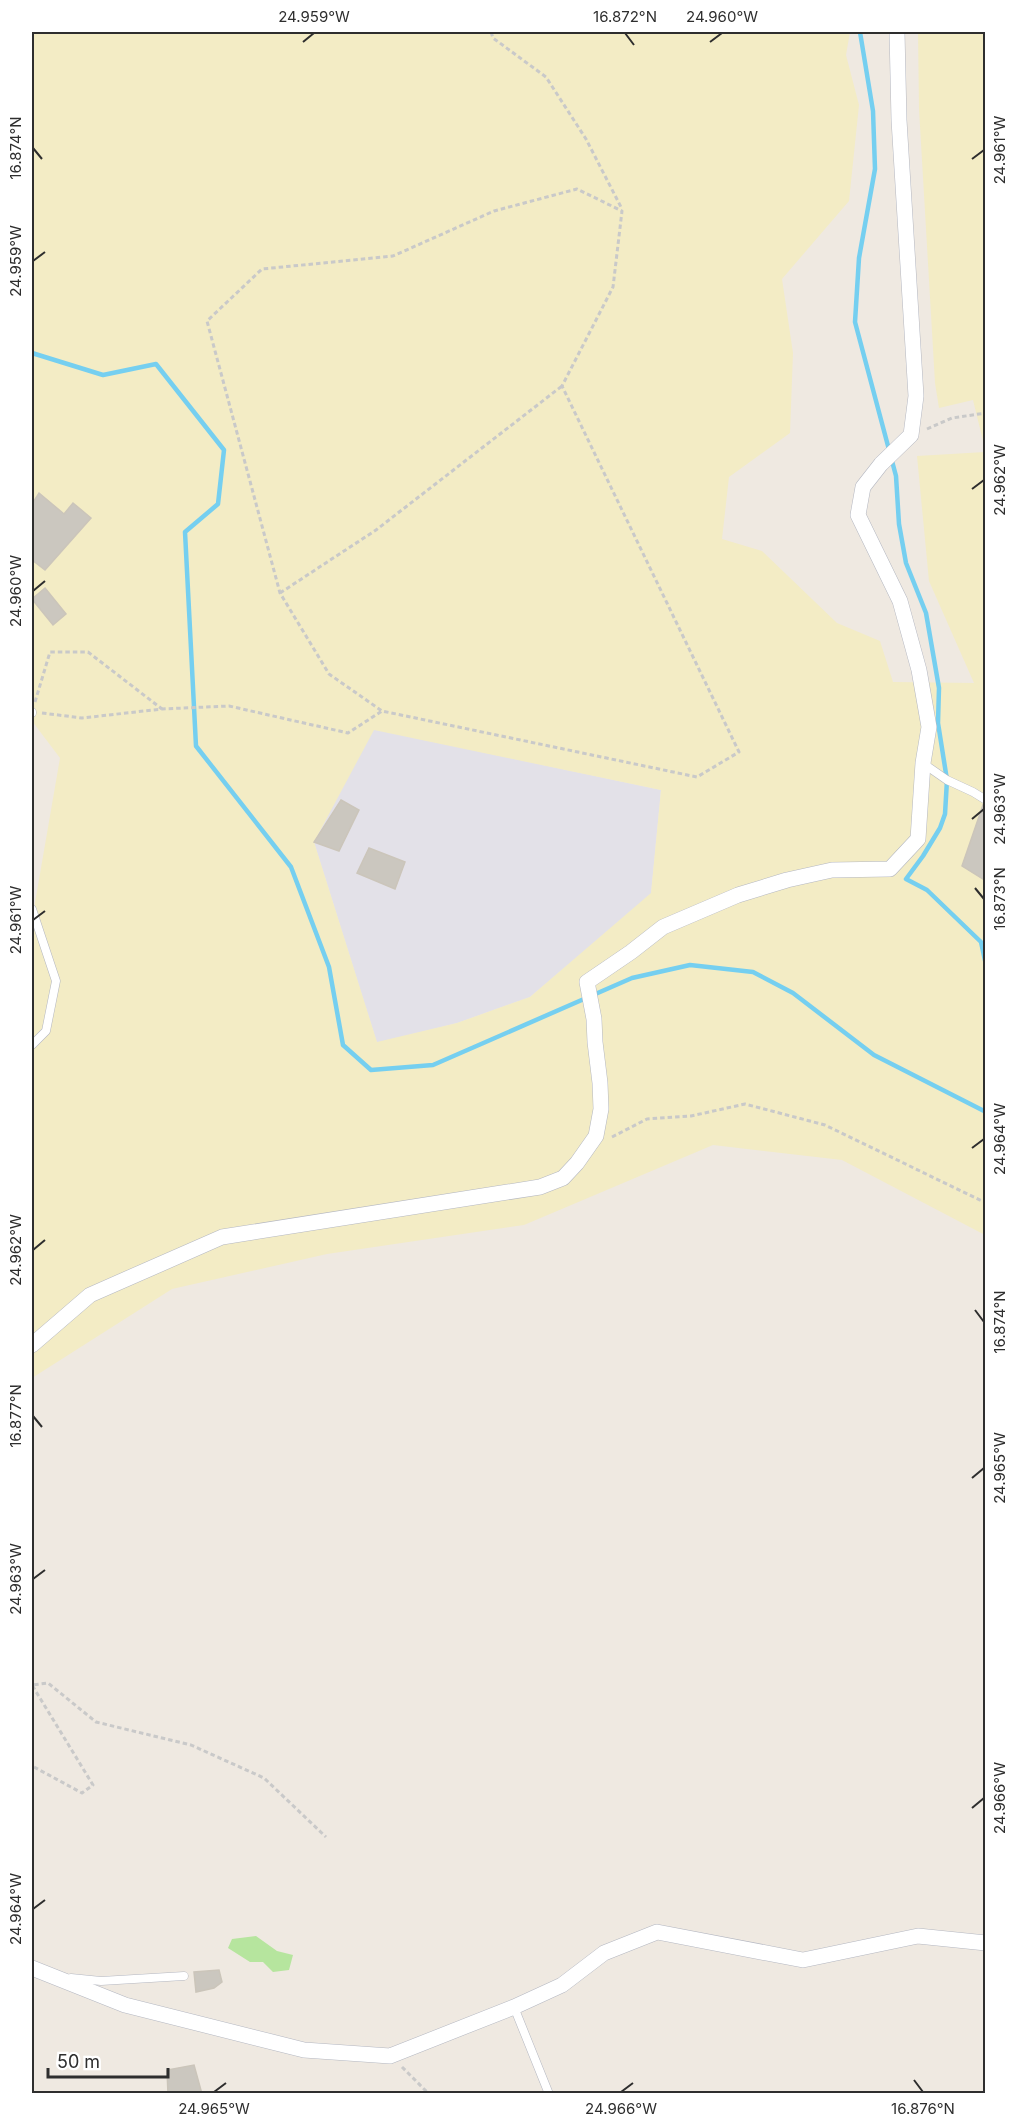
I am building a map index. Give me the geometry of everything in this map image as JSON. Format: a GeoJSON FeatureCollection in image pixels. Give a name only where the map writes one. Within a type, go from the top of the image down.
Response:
{"type":"FeatureCollection","features":[{"type":"Feature","properties":{"kind":"street"},"geometry":{"type":"LineString","coordinates":[[32,1345],[90,1295],[222,1237],[540,1187],[563,1178],[596,1136],[601,1109],[594,1019],[587,982],[663,927],[738,895],[787,880],[832,870],[890,869],[918,839],[922,763],[929,727],[919,670],[900,601],[858,515],[863,487],[881,464],[911,435],[916,396],[899,120],[897,32]]}},
{"type":"Feature","properties":{"kind":"street"},"geometry":{"type":"LineString","coordinates":[[32,1968],[125,2005],[304,2050],[390,2056],[514,2007],[562,1985],[604,1953],[657,1932],[803,1959],[918,1936],[986,1943]]}},
{"type":"Feature","properties":{"kind":"lane"},"geometry":{"type":"LineString","coordinates":[[922,763],[947,780],[986,800]]}},
{"type":"Feature","properties":{"kind":"lane"},"geometry":{"type":"LineString","coordinates":[[32,909],[56,981],[46,1031],[32,1045]]}},
{"type":"Feature","properties":{"kind":"lane"},"geometry":{"type":"LineString","coordinates":[[52,1977],[101,1981],[184,1976]]}},
{"type":"Feature","properties":{"kind":"lane"},"geometry":{"type":"LineString","coordinates":[[514,2007],[549,2094]]}},
{"type":"Feature","properties":{"kind":"path"},"geometry":{"type":"LineString","coordinates":[[280,593],[376,530],[562,386],[613,286],[622,211],[586,139],[546,77],[494,38],[491,32]]}},
{"type":"Feature","properties":{"kind":"path"},"geometry":{"type":"LineString","coordinates":[[562,386],[739,752],[698,777],[382,711],[329,674],[280,593],[207,321],[262,269],[393,256],[494,211],[577,189],[622,211]]}},
{"type":"Feature","properties":{"kind":"path"},"geometry":{"type":"LineString","coordinates":[[911,435],[952,418],[986,413]]}},
{"type":"Feature","properties":{"kind":"path"},"geometry":{"type":"LineString","coordinates":[[162,709],[88,652],[50,652],[32,712],[82,718],[162,709],[229,706],[348,733],[382,711]]}},
{"type":"Feature","properties":{"kind":"path"},"geometry":{"type":"LineString","coordinates":[[604,1141],[647,1119],[691,1116],[745,1104],[825,1125],[986,1203]]}},
{"type":"Feature","properties":{"kind":"path"},"geometry":{"type":"LineString","coordinates":[[34,1767],[82,1793],[93,1785],[32,1685],[48,1683],[96,1722],[190,1746],[264,1778],[326,1837]]}},
{"type":"Feature","properties":{"kind":"path"},"geometry":{"type":"LineString","coordinates":[[390,2056],[429,2094]]}},
{"type":"Feature","properties":{"kind":"shaded area"},"geometry":{"type":"Polygon","coordinates":[[[373,729],[661,790],[651,894],[530,997],[457,1023],[377,1043],[314,842],[373,729]]]}},
{"type":"Feature","properties":{"kind":"green space"},"geometry":{"type":"Polygon","coordinates":[[[256,1936],[277,1951],[293,1955],[289,1970],[273,1972],[263,1962],[250,1962],[228,1948],[232,1939],[256,1936]]]}},
{"type":"Feature","properties":{"kind":"sand"},"geometry":{"type":"Polygon","coordinates":[[[32,32],[850,32],[846,55],[859,105],[849,201],[782,279],[793,353],[790,433],[729,477],[722,539],[762,551],[837,623],[880,641],[893,682],[974,683],[929,581],[917,456],[985,452],[985,1235],[842,1160],[713,1145],[524,1225],[327,1254],[172,1289],[32,1378],[32,920],[60,758],[32,721],[32,32]],[[374,730],[314,842],[377,1042],[457,1023],[530,997],[651,893],[661,790],[374,730]]]}},
{"type":"Feature","properties":{"kind":"sand"},"geometry":{"type":"Polygon","coordinates":[[[918,32],[985,32],[985,449],[973,400],[939,408],[935,383],[919,109],[918,32]]]}},
{"type":"Feature","properties":{"kind":"building"},"geometry":{"type":"Polygon","coordinates":[[[39,493],[64,514],[73,503],[91,518],[45,570],[32,560],[32,504],[39,493]]]}},
{"type":"Feature","properties":{"kind":"building"},"geometry":{"type":"Polygon","coordinates":[[[45,588],[66,614],[53,625],[32,599],[45,588]]]}},
{"type":"Feature","properties":{"kind":"building"},"geometry":{"type":"Polygon","coordinates":[[[341,800],[359,810],[339,851],[314,842],[341,800]]]}},
{"type":"Feature","properties":{"kind":"building"},"geometry":{"type":"Polygon","coordinates":[[[983,805],[986,806],[986,881],[962,866],[983,805]]]}},
{"type":"Feature","properties":{"kind":"building"},"geometry":{"type":"Polygon","coordinates":[[[369,848],[405,862],[395,889],[357,873],[369,848]]]}},
{"type":"Feature","properties":{"kind":"building"},"geometry":{"type":"Polygon","coordinates":[[[219,1970],[222,1982],[214,1988],[196,1992],[194,1972],[219,1970]]]}},
{"type":"Feature","properties":{"kind":"building"},"geometry":{"type":"Polygon","coordinates":[[[194,2065],[202,2094],[168,2094],[167,2070],[194,2065]]]}},
{"type":"Feature","properties":{"kind":"waterway"},"geometry":{"type":"LineString","coordinates":[[860,32],[873,111],[875,169],[859,258],[855,322],[896,476],[899,524],[906,563],[926,613],[939,688],[938,723],[947,780],[945,814],[940,828],[906,879],[927,890],[981,942],[986,965]]}},
{"type":"Feature","properties":{"kind":"waterway"},"geometry":{"type":"LineString","coordinates":[[32,353],[103,375],[156,364],[224,450],[218,504],[185,532],[196,746],[291,867],[329,967],[343,1045],[371,1070],[433,1065],[632,978],[690,965],[753,972],[793,993],[874,1055],[986,1112]]}}]}
